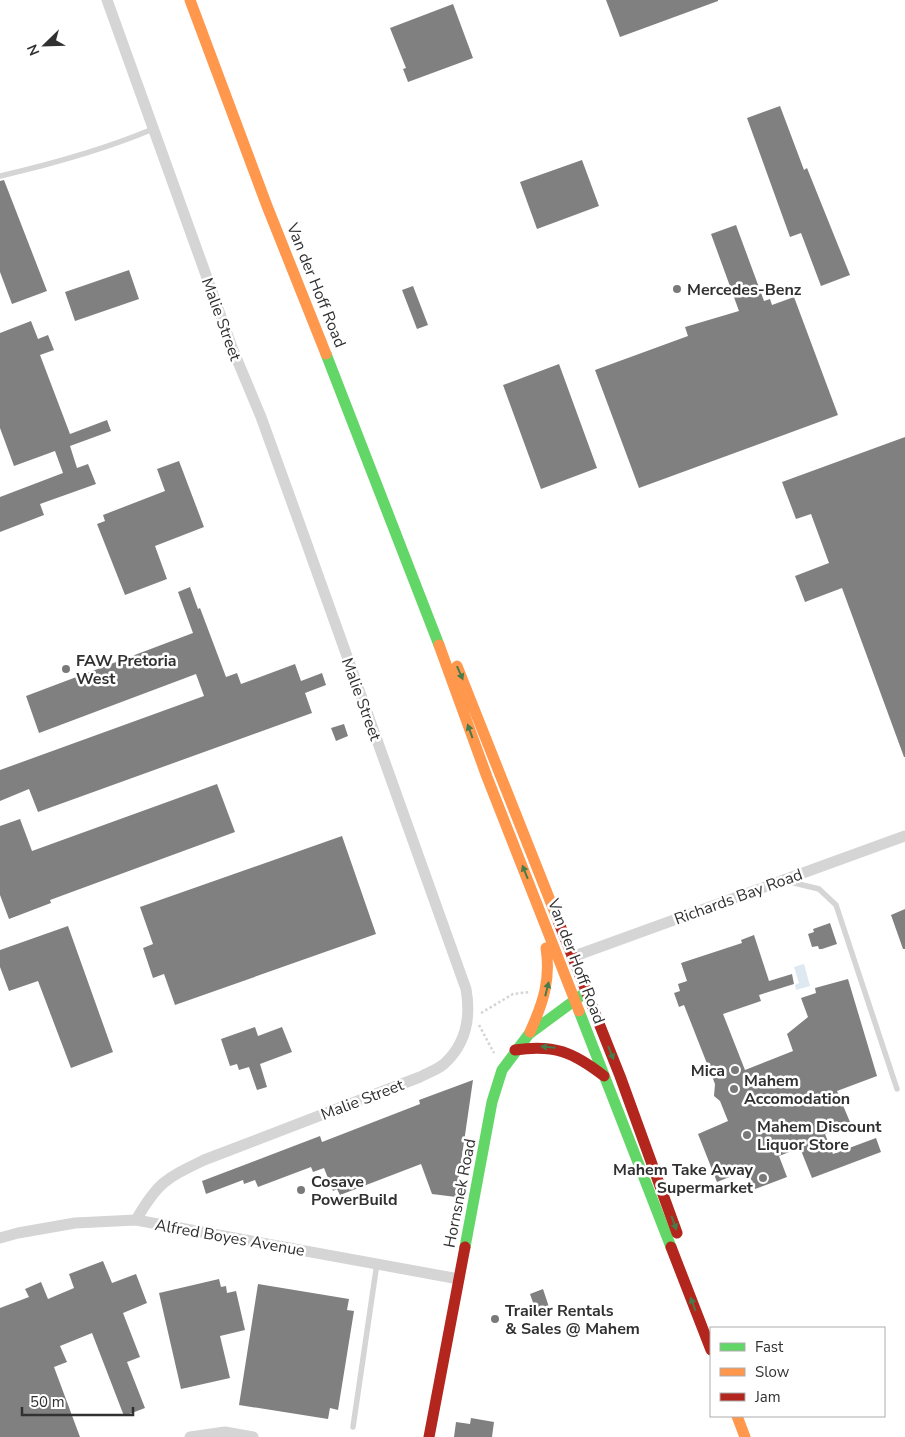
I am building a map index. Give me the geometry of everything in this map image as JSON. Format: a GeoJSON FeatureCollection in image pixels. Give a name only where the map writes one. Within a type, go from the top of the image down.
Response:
{"type":"FeatureCollection","features":[{"type":"Feature","properties":{"kind":"main road","name":"Van der Hoff Road"},"geometry":{"type":"LineString","coordinates":[[190,0],[267,206],[416,582],[487,777],[573,999],[606,1077],[625,1131],[710,1347]]}},
{"type":"Feature","properties":{"kind":"main road","name":"Van der Hoff Road"},"geometry":{"type":"LineString","coordinates":[[416,582],[462,678],[586,992],[713,1327]]}},
{"type":"Feature","properties":{"kind":"main road"},"geometry":{"type":"LineString","coordinates":[[529,1034],[548,991],[550,970],[532,890]]}},
{"type":"Feature","properties":{"kind":"main road","name":"Hornsnek Road"},"geometry":{"type":"LineString","coordinates":[[429,1437],[492,1102],[502,1070],[515,1050],[529,1034],[573,999],[586,992]]}},
{"type":"Feature","properties":{"kind":"main road"},"geometry":{"type":"LineString","coordinates":[[515,1050],[542,1046],[571,1052],[606,1077]]}},
{"type":"Feature","properties":{"kind":"main road"},"geometry":{"type":"LineString","coordinates":[[737,1417],[746,1437]]}},
{"type":"Feature","properties":{"kind":"main road"},"geometry":{"type":"LineString","coordinates":[[747,1417],[755,1437]]}},
{"type":"Feature","properties":{"kind":"street","name":"Malie Street"},"geometry":{"type":"LineString","coordinates":[[107,0],[304,536],[459,970],[469,1004],[467,1028],[464,1035],[443,1064],[420,1077],[204,1160],[170,1176],[154,1190],[136,1220]]}},
{"type":"Feature","properties":{"kind":"street","name":"Richards Bay Road"},"geometry":{"type":"LineString","coordinates":[[572,957],[905,836]]}},
{"type":"Feature","properties":{"kind":"street","name":"Alfred Boyes Avenue"},"geometry":{"type":"LineString","coordinates":[[0,1238],[65,1225],[136,1220],[459,1279]]}},
{"type":"Feature","properties":{"kind":"street"},"geometry":{"type":"LineString","coordinates":[[190,1437],[224,1432],[253,1437]]}},
{"type":"Feature","properties":{"kind":"lane"},"geometry":{"type":"LineString","coordinates":[[0,176],[52,164],[115,144],[153,129]]}},
{"type":"Feature","properties":{"kind":"lane"},"geometry":{"type":"LineString","coordinates":[[782,880],[819,889],[836,905],[897,1089]]}},
{"type":"Feature","properties":{"kind":"lane"},"geometry":{"type":"LineString","coordinates":[[625,1131],[637,1125]]}},
{"type":"Feature","properties":{"kind":"lane"},"geometry":{"type":"LineString","coordinates":[[353,1427],[377,1263]]}},
{"type":"Feature","properties":{"kind":"path"},"geometry":{"type":"LineString","coordinates":[[502,1070],[475,1017],[514,994],[548,991]]}},
{"type":"Feature","properties":{"kind":"shaded area"},"geometry":{"type":"Polygon","coordinates":[[[804,964],[810,986],[796,990],[795,985],[799,983],[794,967],[804,964]]]}},
{"type":"Feature","properties":{"kind":"building"},"geometry":{"type":"Polygon","coordinates":[[[606,0],[718,0],[718,1],[620,37],[606,0]]]}},
{"type":"Feature","properties":{"kind":"building"},"geometry":{"type":"Polygon","coordinates":[[[453,4],[473,58],[408,82],[403,69],[406,68],[390,28],[453,4]]]}},
{"type":"Feature","properties":{"kind":"building"},"geometry":{"type":"Polygon","coordinates":[[[780,106],[804,170],[807,168],[850,275],[821,286],[801,233],[790,237],[747,118],[780,106]]]}},
{"type":"Feature","properties":{"kind":"building"},"geometry":{"type":"Polygon","coordinates":[[[582,160],[599,206],[537,229],[520,182],[582,160]]]}},
{"type":"Feature","properties":{"kind":"building"},"geometry":{"type":"Polygon","coordinates":[[[4,180],[47,291],[12,304],[0,272],[0,181],[4,180]]]}},
{"type":"Feature","properties":{"kind":"building"},"geometry":{"type":"Polygon","coordinates":[[[736,225],[764,301],[770,299],[772,305],[794,297],[838,415],[639,488],[595,370],[688,336],[685,327],[739,311],[711,234],[736,225]]]}},
{"type":"Feature","properties":{"kind":"building"},"geometry":{"type":"Polygon","coordinates":[[[129,270],[139,299],[75,321],[65,292],[129,270]]]}},
{"type":"Feature","properties":{"kind":"building"},"geometry":{"type":"Polygon","coordinates":[[[413,286],[428,325],[417,329],[402,290],[413,286]]]}},
{"type":"Feature","properties":{"kind":"building"},"geometry":{"type":"Polygon","coordinates":[[[31,321],[38,339],[48,335],[54,350],[40,355],[70,434],[107,420],[111,431],[70,446],[77,468],[88,464],[96,484],[40,504],[44,515],[0,532],[0,497],[63,473],[55,451],[14,466],[0,428],[0,333],[31,321]]]}},
{"type":"Feature","properties":{"kind":"building"},"geometry":{"type":"Polygon","coordinates":[[[559,364],[597,468],[541,489],[503,385],[559,364]]]}},
{"type":"Feature","properties":{"kind":"building"},"geometry":{"type":"Polygon","coordinates":[[[905,437],[904,757],[842,588],[805,602],[795,576],[829,563],[811,514],[796,519],[782,482],[905,437]]]}},
{"type":"Feature","properties":{"kind":"building"},"geometry":{"type":"Polygon","coordinates":[[[179,461],[204,527],[155,546],[167,579],[125,595],[97,524],[105,521],[103,515],[165,491],[157,469],[179,461]]]}},
{"type":"Feature","properties":{"kind":"building"},"geometry":{"type":"Polygon","coordinates":[[[190,587],[226,677],[237,673],[241,684],[295,664],[301,681],[322,673],[326,685],[305,693],[312,713],[38,812],[29,789],[0,801],[0,770],[204,696],[196,674],[39,733],[26,696],[193,633],[178,592],[190,587]]]}},
{"type":"Feature","properties":{"kind":"building"},"geometry":{"type":"Polygon","coordinates":[[[344,724],[348,736],[336,741],[331,728],[344,724]]]}},
{"type":"Feature","properties":{"kind":"building"},"geometry":{"type":"Polygon","coordinates":[[[217,784],[235,832],[50,900],[51,903],[9,919],[0,895],[0,826],[20,819],[32,851],[217,784]]]}},
{"type":"Feature","properties":{"kind":"building"},"geometry":{"type":"Polygon","coordinates":[[[342,836],[376,934],[175,1005],[164,974],[153,978],[143,948],[153,944],[140,907],[342,836]]]}},
{"type":"Feature","properties":{"kind":"building"},"geometry":{"type":"Polygon","coordinates":[[[905,909],[905,949],[903,949],[891,915],[905,909]]]}},
{"type":"Feature","properties":{"kind":"building"},"geometry":{"type":"Polygon","coordinates":[[[830,923],[837,944],[822,949],[819,949],[818,946],[812,947],[808,934],[814,932],[813,929],[830,923]]]}},
{"type":"Feature","properties":{"kind":"building"},"geometry":{"type":"Polygon","coordinates":[[[68,926],[113,1052],[71,1068],[38,981],[9,991],[0,967],[0,950],[68,926]]]}},
{"type":"Feature","properties":{"kind":"building"},"geometry":{"type":"Polygon","coordinates":[[[754,935],[769,981],[792,974],[794,984],[759,995],[761,1001],[723,1014],[745,1070],[793,1051],[787,1034],[808,1017],[801,998],[816,993],[815,988],[848,979],[877,1076],[837,1091],[850,1122],[825,1134],[833,1154],[876,1138],[881,1152],[812,1178],[800,1148],[779,1156],[787,1177],[755,1189],[747,1170],[717,1182],[698,1134],[728,1121],[720,1101],[714,1096],[715,1084],[684,1005],[679,1007],[674,993],[680,991],[678,984],[687,981],[681,963],[742,943],[741,940],[754,935]]]}},
{"type":"Feature","properties":{"kind":"building"},"geometry":{"type":"Polygon","coordinates":[[[255,1027],[258,1036],[282,1027],[292,1052],[260,1064],[267,1087],[257,1090],[249,1067],[239,1070],[237,1064],[230,1066],[221,1039],[255,1027]]]}},
{"type":"Feature","properties":{"kind":"building"},"geometry":{"type":"Polygon","coordinates":[[[473,1080],[456,1197],[432,1194],[421,1164],[340,1195],[337,1189],[333,1191],[324,1168],[313,1172],[311,1167],[258,1187],[255,1180],[244,1184],[243,1180],[206,1194],[202,1181],[320,1136],[322,1142],[420,1104],[419,1100],[473,1080]]]}},
{"type":"Feature","properties":{"kind":"building"},"geometry":{"type":"Polygon","coordinates":[[[103,1261],[112,1283],[136,1274],[147,1303],[123,1313],[140,1357],[127,1362],[145,1408],[124,1416],[92,1333],[60,1346],[67,1362],[54,1367],[80,1437],[0,1437],[0,1308],[29,1297],[25,1289],[41,1282],[48,1299],[74,1288],[69,1274],[103,1261]]]}},
{"type":"Feature","properties":{"kind":"building"},"geometry":{"type":"Polygon","coordinates":[[[219,1279],[221,1287],[226,1286],[227,1293],[236,1291],[245,1330],[220,1336],[230,1378],[181,1389],[159,1293],[219,1279]]]}},
{"type":"Feature","properties":{"kind":"building"},"geometry":{"type":"Polygon","coordinates":[[[258,1284],[349,1299],[347,1310],[354,1311],[338,1410],[330,1408],[328,1419],[239,1405],[258,1284]]]}},
{"type":"Feature","properties":{"kind":"building"},"geometry":{"type":"Polygon","coordinates":[[[543,1289],[550,1310],[537,1314],[530,1294],[543,1289]]]}},
{"type":"Feature","properties":{"kind":"building"},"geometry":{"type":"Polygon","coordinates":[[[471,1418],[494,1422],[492,1437],[454,1437],[456,1422],[470,1424],[471,1418]]]}},
{"type":"Feature","properties":{"kind":"traffic: fast"},"geometry":{"type":"LineString","coordinates":[[326,354],[439,645]]}},
{"type":"Feature","properties":{"kind":"traffic: fast"},"geometry":{"type":"LineString","coordinates":[[465,1247],[492,1102],[502,1070],[529,1034],[582,995]]}},
{"type":"Feature","properties":{"kind":"traffic: fast"},"geometry":{"type":"LineString","coordinates":[[579,1011],[671,1247]]}},
{"type":"Feature","properties":{"kind":"traffic: slow"},"geometry":{"type":"LineString","coordinates":[[190,0],[267,206],[326,354]]}},
{"type":"Feature","properties":{"kind":"traffic: slow"},"geometry":{"type":"LineString","coordinates":[[439,645],[487,777],[579,1011]]}},
{"type":"Feature","properties":{"kind":"traffic: slow"},"geometry":{"type":"LineString","coordinates":[[457,666],[559,923]]}},
{"type":"Feature","properties":{"kind":"traffic: slow"},"geometry":{"type":"LineString","coordinates":[[530,1032],[539,1011],[547,981],[546,948]]}},
{"type":"Feature","properties":{"kind":"traffic: slow"},"geometry":{"type":"LineString","coordinates":[[737,1417],[745,1437]]}},
{"type":"Feature","properties":{"kind":"traffic: jam"},"geometry":{"type":"LineString","coordinates":[[559,923],[620,1076],[677,1233]]}},
{"type":"Feature","properties":{"kind":"traffic: jam"},"geometry":{"type":"LineString","coordinates":[[515,1050],[529,1048],[552,1049],[582,1061],[604,1076]]}},
{"type":"Feature","properties":{"kind":"traffic: jam"},"geometry":{"type":"LineString","coordinates":[[429,1437],[465,1247]]}},
{"type":"Feature","properties":{"kind":"traffic: jam"},"geometry":{"type":"LineString","coordinates":[[671,1247],[710,1347]]}},
{"type":"Feature","properties":{"kind":"place","name":"Mercedes-Benz"},"geometry":{"type":"Point","coordinates":[677,289]}},
{"type":"Feature","properties":{"kind":"place","name":"FAW Pretoria West"},"geometry":{"type":"Point","coordinates":[66,669]}},
{"type":"Feature","properties":{"kind":"place","name":"Mica"},"geometry":{"type":"Point","coordinates":[735,1070]}},
{"type":"Feature","properties":{"kind":"place","name":"Mahem Accomodation"},"geometry":{"type":"Point","coordinates":[734,1089]}},
{"type":"Feature","properties":{"kind":"place","name":"Mahem Discount Liquor Store"},"geometry":{"type":"Point","coordinates":[747,1135]}},
{"type":"Feature","properties":{"kind":"place","name":"Mahem Take Away Supermarket"},"geometry":{"type":"Point","coordinates":[763,1178]}},
{"type":"Feature","properties":{"kind":"place","name":"Cosave PowerBuild"},"geometry":{"type":"Point","coordinates":[301,1190]}},
{"type":"Feature","properties":{"kind":"place","name":"Trailer Rentals & Sales @ Mahem"},"geometry":{"type":"Point","coordinates":[495,1319]}}]}
